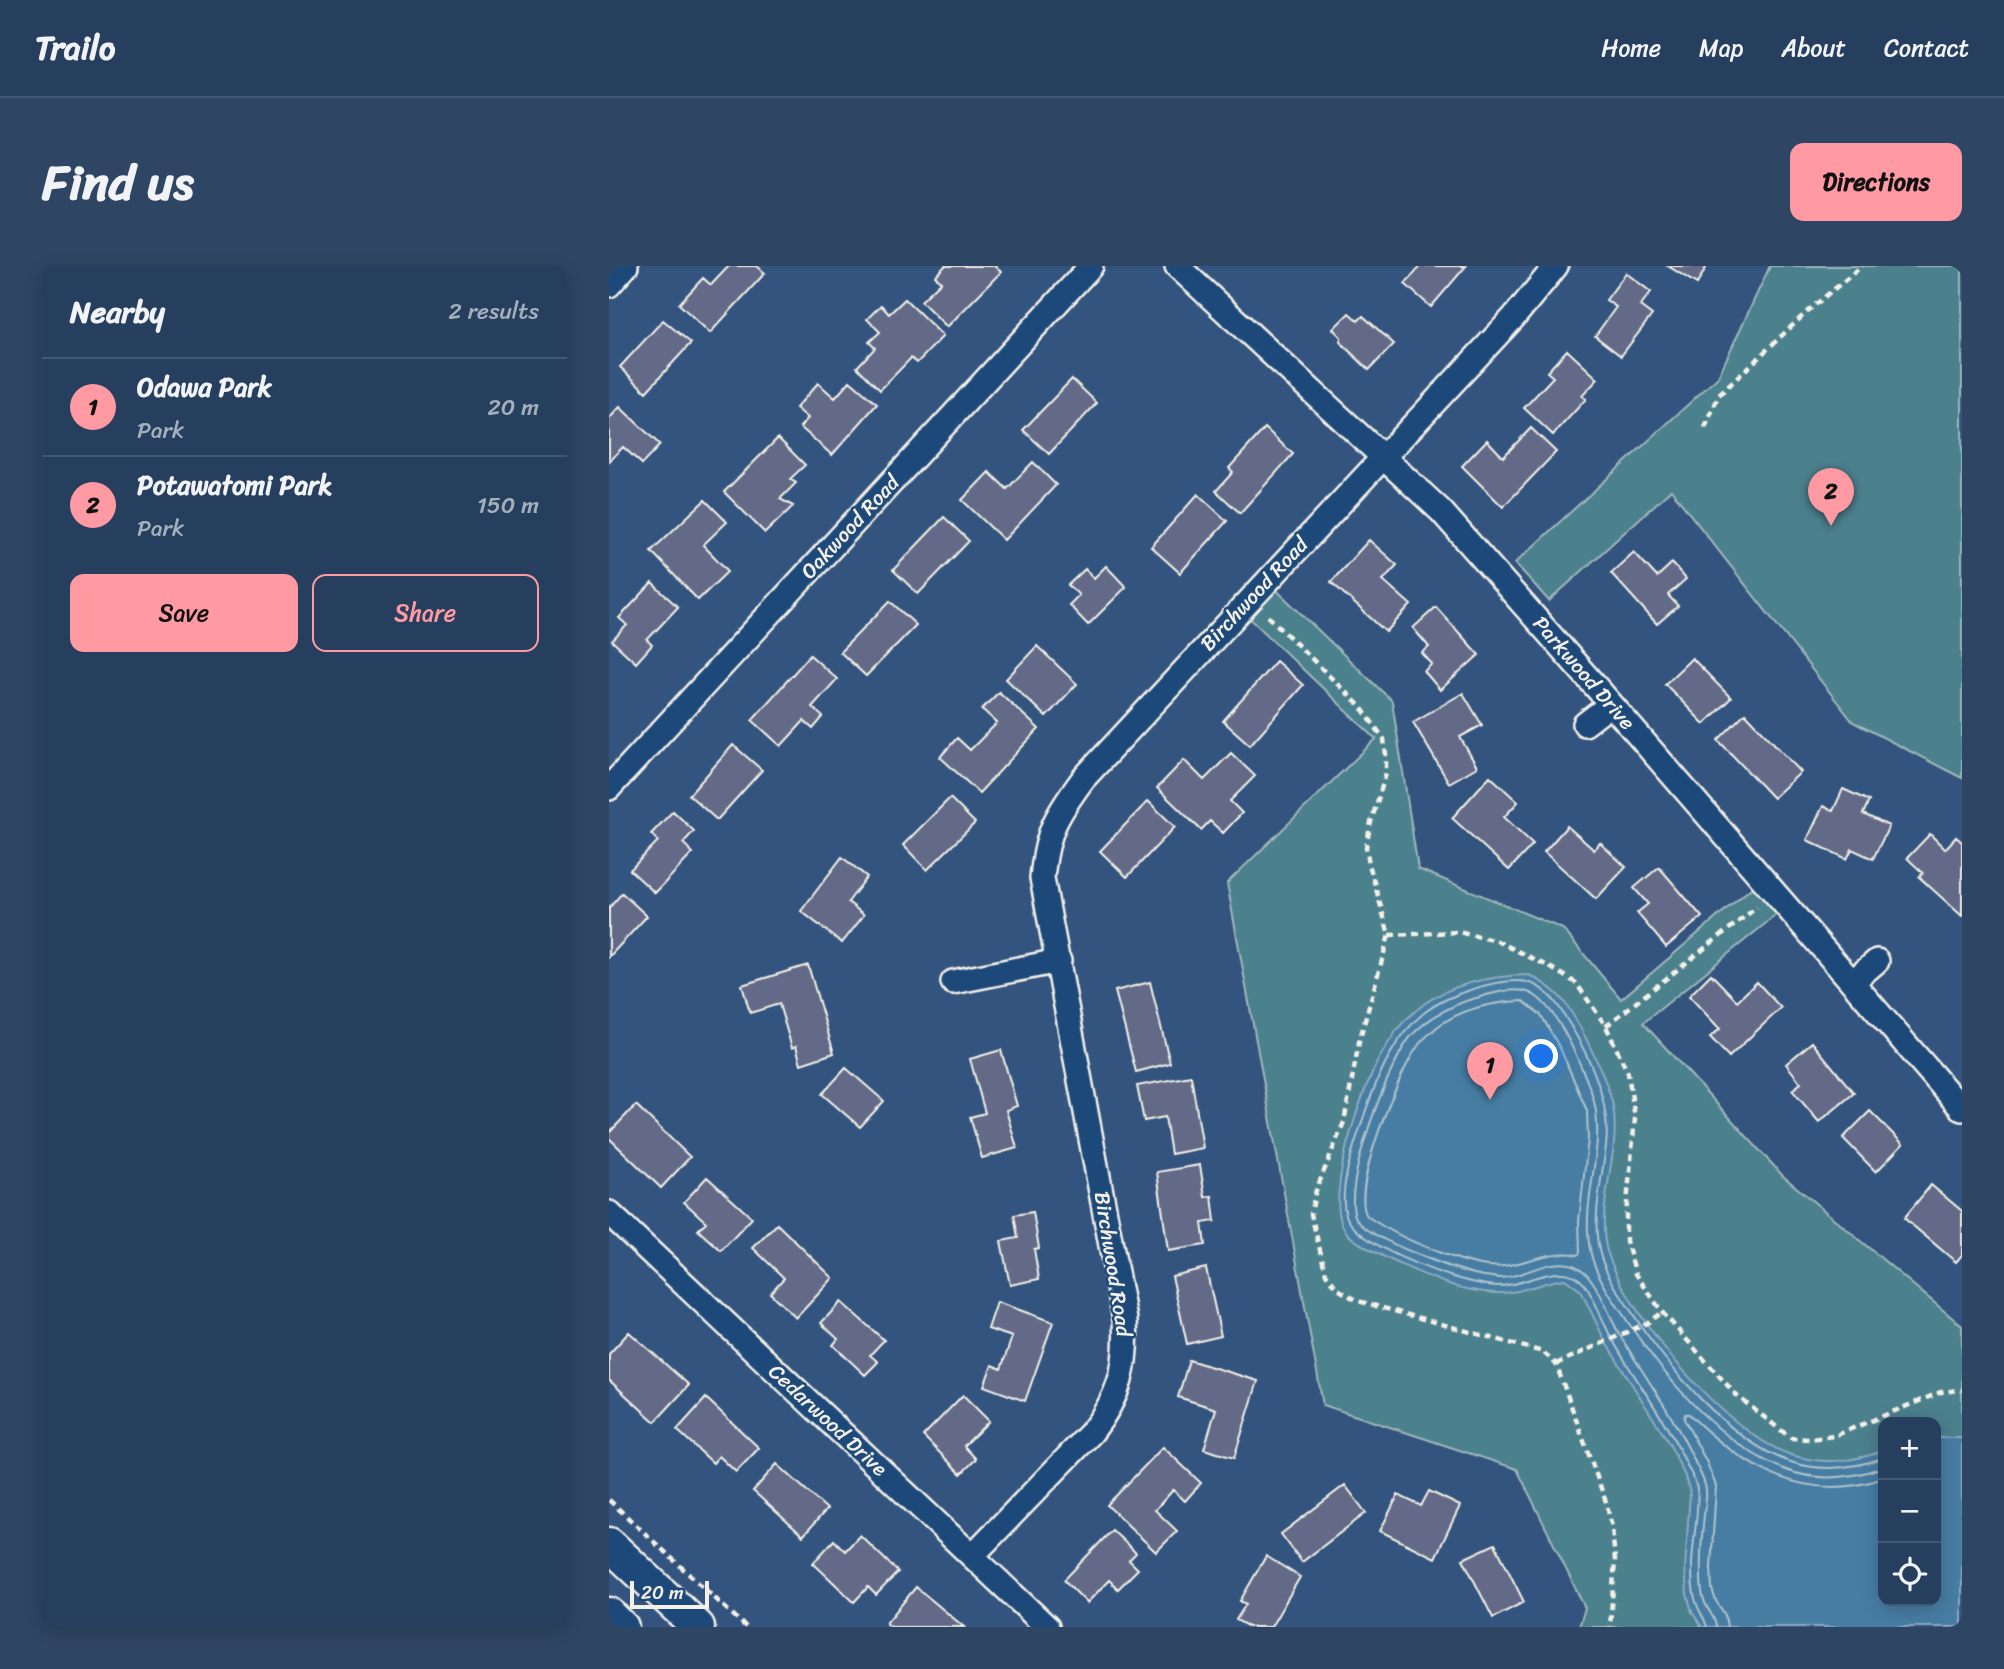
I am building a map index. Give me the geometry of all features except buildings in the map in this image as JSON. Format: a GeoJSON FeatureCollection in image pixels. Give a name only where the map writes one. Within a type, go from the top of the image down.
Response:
{"type":"FeatureCollection","features":[{"type":"Feature","properties":{"kind":"main road"},"geometry":{"type":"LineString","coordinates":[[609,1544],[698,1627]]}},
{"type":"Feature","properties":{"kind":"main road"},"geometry":{"type":"LineString","coordinates":[[609,1615],[622,1627]]}},
{"type":"Feature","properties":{"kind":"street"},"geometry":{"type":"LineString","coordinates":[[609,285],[626,266]]}},
{"type":"Feature","properties":{"kind":"street","name":"Oakwood Road"},"geometry":{"type":"LineString","coordinates":[[609,788],[1091,266]]}},
{"type":"Feature","properties":{"kind":"street","name":"Parkwood Drive"},"geometry":{"type":"LineString","coordinates":[[1177,266],[1441,511],[1962,1109]]}},
{"type":"Feature","properties":{"kind":"street","name":"Birchwood Road"},"geometry":{"type":"LineString","coordinates":[[972,1556],[1108,1412],[1121,1384],[1127,1349],[1125,1320],[1042,878],[1045,847],[1057,815],[1083,779],[1514,317],[1556,266]]}},
{"type":"Feature","properties":{"kind":"street"},"geometry":{"type":"LineString","coordinates":[[1585,724],[1611,704]]}},
{"type":"Feature","properties":{"kind":"street"},"geometry":{"type":"LineString","coordinates":[[953,982],[1059,961]]}},
{"type":"Feature","properties":{"kind":"street"},"geometry":{"type":"LineString","coordinates":[[1852,982],[1877,961]]}},
{"type":"Feature","properties":{"kind":"street","name":"Cedarwood Drive"},"geometry":{"type":"LineString","coordinates":[[609,1213],[1047,1627]]}},
{"type":"Feature","properties":{"kind":"path"},"geometry":{"type":"LineString","coordinates":[[1705,428],[1719,395],[1809,310],[1862,266]]}},
{"type":"Feature","properties":{"kind":"path"},"geometry":{"type":"LineString","coordinates":[[1250,598],[1361,707],[1384,739],[1386,773],[1366,847],[1389,935],[1359,1042],[1344,1122],[1315,1192],[1311,1214],[1326,1274],[1338,1289],[1358,1301],[1543,1352],[1556,1364],[1607,1502],[1615,1561],[1610,1627]]}},
{"type":"Feature","properties":{"kind":"path"},"geometry":{"type":"LineString","coordinates":[[1606,1026],[1775,893]]}},
{"type":"Feature","properties":{"kind":"path"},"geometry":{"type":"LineString","coordinates":[[1389,935],[1458,932],[1497,941],[1548,966],[1576,984],[1606,1026],[1629,1073],[1635,1118],[1626,1241],[1636,1273],[1662,1312],[1737,1396],[1791,1438],[1810,1439],[1834,1436],[1941,1392],[1962,1390]]}},
{"type":"Feature","properties":{"kind":"path"},"geometry":{"type":"LineString","coordinates":[[1556,1364],[1647,1323],[1662,1312]]}},
{"type":"Feature","properties":{"kind":"path"},"geometry":{"type":"LineString","coordinates":[[609,1500],[746,1627]]}},
{"type":"Feature","properties":{"kind":"green space"},"geometry":{"type":"Polygon","coordinates":[[[1770,266],[1962,266],[1962,778],[1853,722],[1671,490],[1549,601],[1515,563],[1718,377],[1770,266]]]}},
{"type":"Feature","properties":{"kind":"green space"},"geometry":{"type":"Polygon","coordinates":[[[1266,580],[1392,701],[1418,869],[1563,929],[1621,999],[1763,878],[1787,906],[1643,1023],[1783,1176],[1962,1326],[1962,1627],[1579,1627],[1585,1608],[1517,1469],[1323,1405],[1227,883],[1376,739],[1240,609],[1266,580]]]}},
{"type":"Feature","properties":{"kind":"water"},"geometry":{"type":"Polygon","coordinates":[[[1529,975],[1559,996],[1575,1018],[1605,1080],[1614,1110],[1615,1134],[1604,1213],[1605,1241],[1620,1280],[1659,1341],[1712,1401],[1769,1444],[1795,1456],[1829,1461],[1878,1452],[1878,1606],[1941,1606],[1941,1438],[1962,1438],[1962,1627],[1702,1627],[1692,1612],[1687,1594],[1685,1568],[1690,1492],[1684,1474],[1670,1445],[1606,1343],[1581,1291],[1565,1279],[1507,1293],[1467,1289],[1404,1266],[1368,1248],[1347,1233],[1340,1219],[1338,1200],[1345,1154],[1367,1086],[1387,1045],[1406,1020],[1436,996],[1461,985],[1529,975]]]}},
{"type":"Feature","properties":{"kind":"place","name":"Potawatomi Park"},"geometry":{"type":"Point","coordinates":[1831,526]}},
{"type":"Feature","properties":{"kind":"place","name":"Odawa Park"},"geometry":{"type":"Point","coordinates":[1490,1100]}}]}
